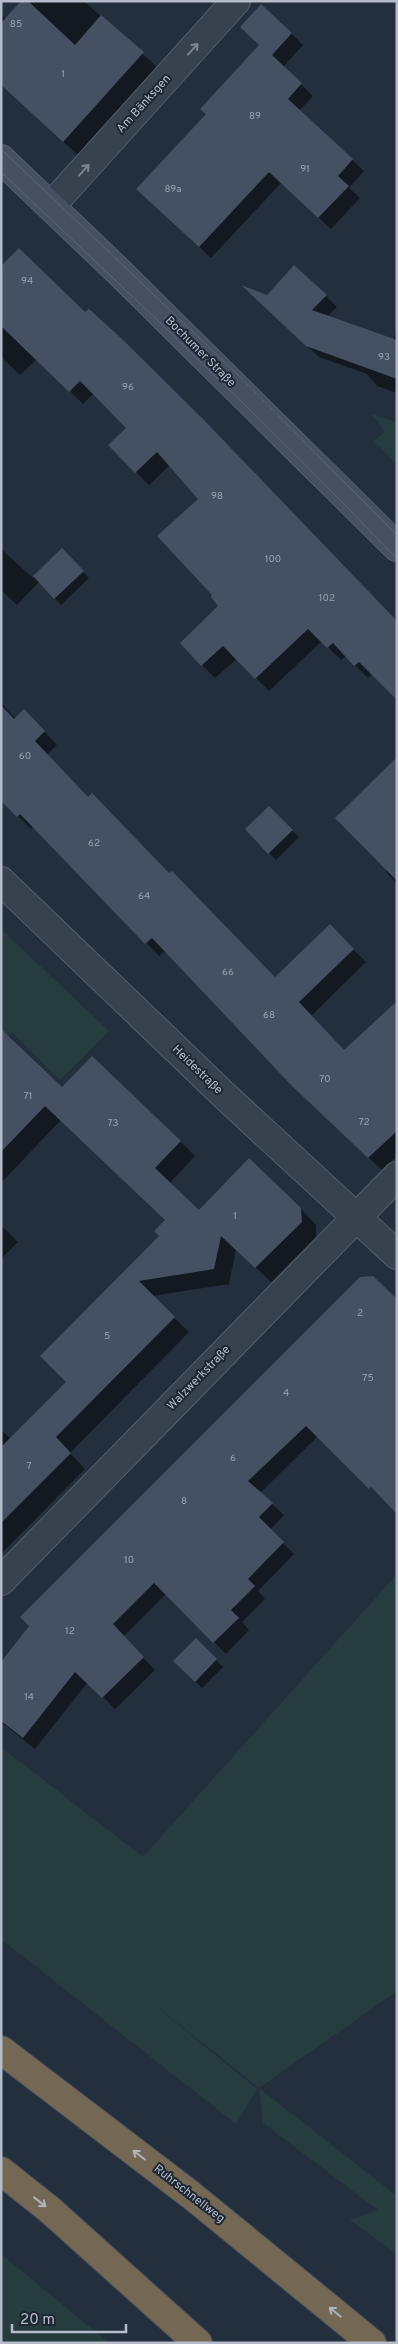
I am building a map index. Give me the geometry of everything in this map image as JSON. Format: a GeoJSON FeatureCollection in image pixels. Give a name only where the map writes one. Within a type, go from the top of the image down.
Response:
{"type":"FeatureCollection","features":[{"type":"Feature","properties":{"kind":"highway","name":"Ruhrschnellweg"},"geometry":{"type":"LineString","coordinates":[[1,2050],[191,2195],[372,2343]]}},
{"type":"Feature","properties":{"kind":"highway"},"geometry":{"type":"LineString","coordinates":[[1,2171],[50,2210],[198,2343]]}},
{"type":"Feature","properties":{"kind":"main road","name":"Bochumer Straße"},"geometry":{"type":"LineString","coordinates":[[1,159],[306,455],[397,547]]}},
{"type":"Feature","properties":{"kind":"street","name":"Am Bänksgen"},"geometry":{"type":"LineString","coordinates":[[51,206],[236,1]]}},
{"type":"Feature","properties":{"kind":"street","name":"Heidestraße"},"geometry":{"type":"LineString","coordinates":[[1,880],[219,1091],[397,1255]]}},
{"type":"Feature","properties":{"kind":"street","name":"Walzwerkstraße"},"geometry":{"type":"LineString","coordinates":[[1,1581],[397,1176]]}},
{"type":"Feature","properties":{"kind":"green space"},"geometry":{"type":"Polygon","coordinates":[[[371,414],[397,422],[397,465],[374,441],[385,431],[371,414]]]}},
{"type":"Feature","properties":{"kind":"green space"},"geometry":{"type":"Polygon","coordinates":[[[1,929],[109,1031],[60,1080],[12,1032],[1,1043],[1,929]]]}},
{"type":"Feature","properties":{"kind":"green space"},"geometry":{"type":"Polygon","coordinates":[[[397,1574],[397,1991],[259,2088],[141,1994],[257,2089],[236,2124],[1,1939],[1,1747],[143,1857],[397,1574]]]}},
{"type":"Feature","properties":{"kind":"green space"},"geometry":{"type":"Polygon","coordinates":[[[259,2088],[397,2196],[397,2254],[350,2220],[378,2210],[263,2123],[259,2088]]]}},
{"type":"Feature","properties":{"kind":"green space"},"geometry":{"type":"Polygon","coordinates":[[[1,2254],[109,2343],[1,2343],[1,2254]]]}},
{"type":"Feature","properties":{"kind":"building"},"geometry":{"type":"Polygon","coordinates":[[[21,1],[28,1],[75,45],[101,15],[144,52],[63,142],[1,85],[1,23],[21,1]]]}},
{"type":"Feature","properties":{"kind":"building"},"geometry":{"type":"Polygon","coordinates":[[[261,4],[292,33],[272,55],[302,83],[288,99],[353,159],[338,176],[349,186],[318,218],[269,172],[199,247],[136,189],[206,114],[200,109],[259,45],[240,27],[261,4]]]}},
{"type":"Feature","properties":{"kind":"building"},"geometry":{"type":"Polygon","coordinates":[[[19,248],[85,312],[89,309],[121,338],[203,419],[397,621],[397,700],[359,662],[354,666],[333,643],[327,648],[308,629],[255,679],[223,646],[201,666],[180,643],[218,606],[211,597],[212,595],[157,536],[198,499],[157,452],[135,473],[108,445],[126,428],[80,381],[69,392],[1,326],[1,266],[19,248]]]}},
{"type":"Feature","properties":{"kind":"building"},"geometry":{"type":"Polygon","coordinates":[[[294,265],[327,295],[312,310],[397,340],[397,379],[306,346],[241,285],[267,295],[294,265]]]}},
{"type":"Feature","properties":{"kind":"building"},"geometry":{"type":"Polygon","coordinates":[[[62,548],[84,571],[54,599],[33,576],[62,548]]]}},
{"type":"Feature","properties":{"kind":"building"},"geometry":{"type":"Polygon","coordinates":[[[1,705],[14,719],[24,709],[45,731],[35,741],[88,797],[92,793],[169,873],[172,871],[275,977],[330,924],[354,949],[299,1002],[344,1050],[397,1001],[397,1131],[368,1158],[292,1086],[152,938],[145,944],[20,814],[17,817],[1,801],[1,705]]]}},
{"type":"Feature","properties":{"kind":"building"},"geometry":{"type":"Polygon","coordinates":[[[397,757],[397,881],[335,818],[397,757]]]}},
{"type":"Feature","properties":{"kind":"building"},"geometry":{"type":"Polygon","coordinates":[[[269,806],[293,830],[268,854],[245,829],[269,806]]]}},
{"type":"Feature","properties":{"kind":"building"},"geometry":{"type":"Polygon","coordinates":[[[1,1029],[62,1087],[92,1056],[181,1141],[155,1168],[199,1210],[249,1158],[301,1208],[302,1222],[255,1268],[221,1236],[214,1269],[139,1281],[175,1317],[56,1437],[71,1453],[1,1523],[1,1447],[66,1382],[40,1356],[159,1236],[154,1231],[165,1220],[45,1106],[1,1152],[1,1029]]]}},
{"type":"Feature","properties":{"kind":"building"},"geometry":{"type":"Polygon","coordinates":[[[373,1276],[397,1299],[397,1514],[306,1426],[248,1481],[273,1503],[259,1517],[284,1542],[248,1579],[255,1586],[231,1610],[239,1618],[213,1643],[154,1583],[113,1624],[144,1657],[102,1698],[75,1672],[23,1738],[1,1721],[1,1662],[29,1626],[20,1617],[360,1277],[373,1276]]]}},
{"type":"Feature","properties":{"kind":"building"},"geometry":{"type":"Polygon","coordinates":[[[196,1638],[217,1659],[195,1682],[173,1661],[196,1638]]]}},
{"type":"Feature","properties":{"kind":"tram line"},"geometry":{"type":"LineString","coordinates":[[1,149],[238,375],[397,535]]}},
{"type":"Feature","properties":{"kind":"tram line"},"geometry":{"type":"LineString","coordinates":[[1,172],[251,411],[397,559]]}}]}
